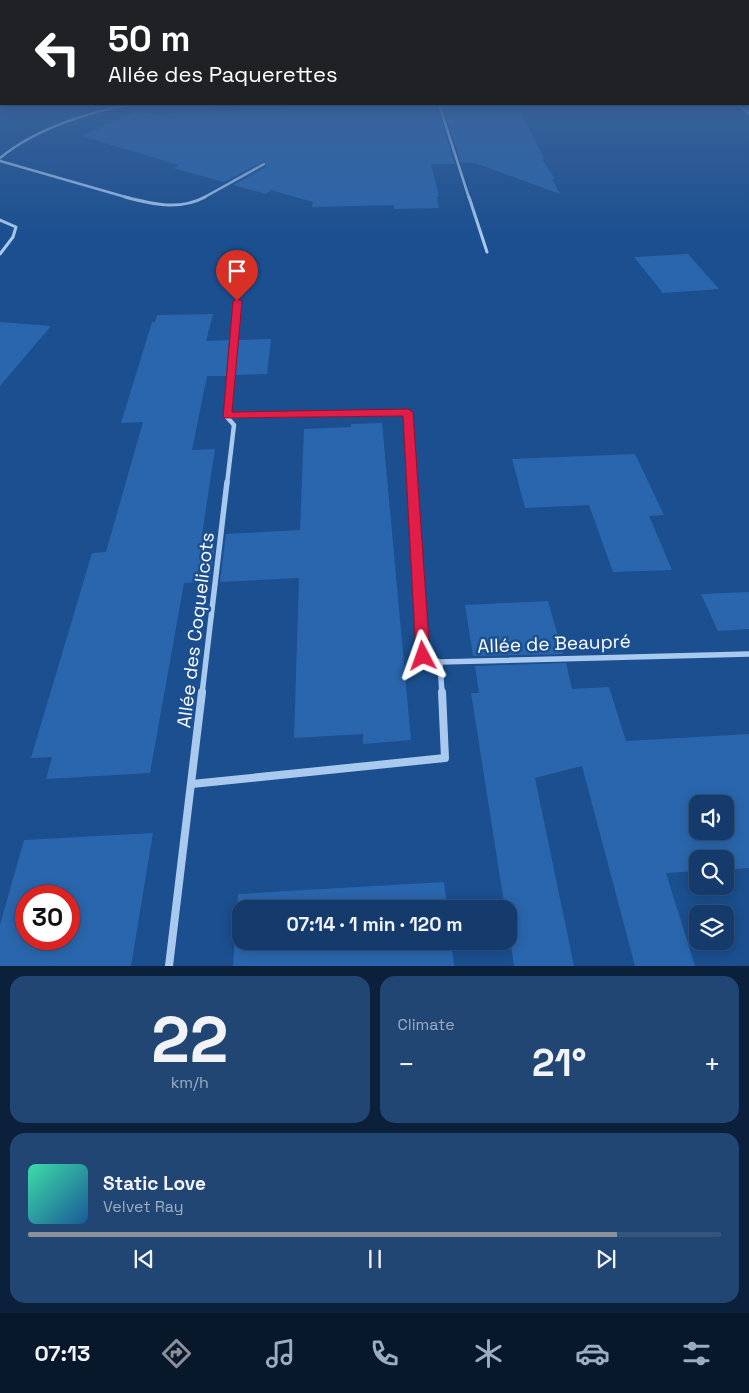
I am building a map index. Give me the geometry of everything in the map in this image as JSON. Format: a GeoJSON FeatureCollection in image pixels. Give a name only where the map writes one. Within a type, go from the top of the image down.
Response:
{"type":"FeatureCollection","features":[{"type":"Feature","properties":{"kind":"street"},"geometry":{"type":"LineString","coordinates":[[0,160],[15,146]]}},
{"type":"Feature","properties":{"kind":"street"},"geometry":{"type":"LineString","coordinates":[[453,146],[487,252]]}},
{"type":"Feature","properties":{"kind":"street"},"geometry":{"type":"LineString","coordinates":[[0,160],[151,204],[168,206],[197,201],[264,164]]}},
{"type":"Feature","properties":{"kind":"street"},"geometry":{"type":"LineString","coordinates":[[0,220],[16,227],[13,237],[0,254]]}},
{"type":"Feature","properties":{"kind":"street","name":"Allée des Coquelicots"},"geometry":{"type":"LineString","coordinates":[[169,966],[234,425],[226,416],[237,301]]}},
{"type":"Feature","properties":{"kind":"street"},"geometry":{"type":"LineString","coordinates":[[192,784],[445,758],[440,662],[423,656],[408,412],[226,416]]}},
{"type":"Feature","properties":{"kind":"street","name":"Allée de Beaupré"},"geometry":{"type":"LineString","coordinates":[[440,662],[749,654]]}},
{"type":"Feature","properties":{"kind":"building"},"geometry":{"type":"Polygon","coordinates":[[[115,146],[449,146],[455,164],[431,164],[439,197],[437,197],[439,208],[394,209],[394,205],[312,207],[313,202],[271,190],[266,194],[233,185],[266,167],[265,161],[224,182],[173,168],[179,165],[115,146]]]}},
{"type":"Feature","properties":{"kind":"building"},"geometry":{"type":"Polygon","coordinates":[[[456,146],[538,146],[544,158],[542,159],[555,179],[552,179],[560,194],[475,163],[461,163],[456,146]]]}},
{"type":"Feature","properties":{"kind":"building"},"geometry":{"type":"Polygon","coordinates":[[[688,254],[719,289],[663,293],[634,257],[688,254]]]}},
{"type":"Feature","properties":{"kind":"building"},"geometry":{"type":"Polygon","coordinates":[[[213,314],[206,341],[229,340],[226,376],[207,376],[192,450],[215,449],[202,535],[216,534],[210,582],[184,583],[150,773],[46,779],[52,757],[31,758],[92,553],[106,552],[143,422],[121,423],[152,322],[155,322],[157,315],[213,314]]]}},
{"type":"Feature","properties":{"kind":"building"},"geometry":{"type":"Polygon","coordinates":[[[0,322],[51,326],[0,386],[0,322]]]}},
{"type":"Feature","properties":{"kind":"building"},"geometry":{"type":"Polygon","coordinates":[[[271,339],[267,374],[234,375],[237,340],[271,339]]]}},
{"type":"Feature","properties":{"kind":"building"},"geometry":{"type":"Polygon","coordinates":[[[382,423],[411,740],[363,744],[363,734],[294,738],[299,578],[220,582],[226,534],[300,530],[304,429],[351,427],[351,424],[382,423]]]}},
{"type":"Feature","properties":{"kind":"building"},"geometry":{"type":"Polygon","coordinates":[[[635,454],[664,515],[649,516],[672,570],[613,572],[589,505],[525,508],[512,459],[635,454]]]}},
{"type":"Feature","properties":{"kind":"building"},"geometry":{"type":"Polygon","coordinates":[[[749,592],[749,629],[718,631],[701,594],[749,592]]]}},
{"type":"Feature","properties":{"kind":"building"},"geometry":{"type":"Polygon","coordinates":[[[548,601],[563,654],[473,656],[465,605],[548,601]]]}},
{"type":"Feature","properties":{"kind":"building"},"geometry":{"type":"Polygon","coordinates":[[[566,663],[572,689],[609,687],[626,741],[749,734],[749,868],[734,869],[734,850],[689,850],[689,872],[666,873],[695,966],[635,966],[582,766],[535,778],[574,966],[514,966],[512,950],[517,950],[517,900],[504,900],[471,693],[479,693],[475,666],[566,663]]]}},
{"type":"Feature","properties":{"kind":"building"},"geometry":{"type":"Polygon","coordinates":[[[153,833],[131,966],[0,966],[0,925],[24,840],[153,833]]]}},
{"type":"Feature","properties":{"kind":"building"},"geometry":{"type":"Polygon","coordinates":[[[444,882],[446,900],[238,900],[238,894],[444,882]]]}},
{"type":"Feature","properties":{"kind":"building"},"geometry":{"type":"Polygon","coordinates":[[[234,950],[452,950],[454,966],[233,966],[234,950]]]}},
{"type":"Feature","properties":{"kind":"route"},"geometry":{"type":"LineString","coordinates":[[237,301],[226,416],[408,412],[423,656]]}}]}
